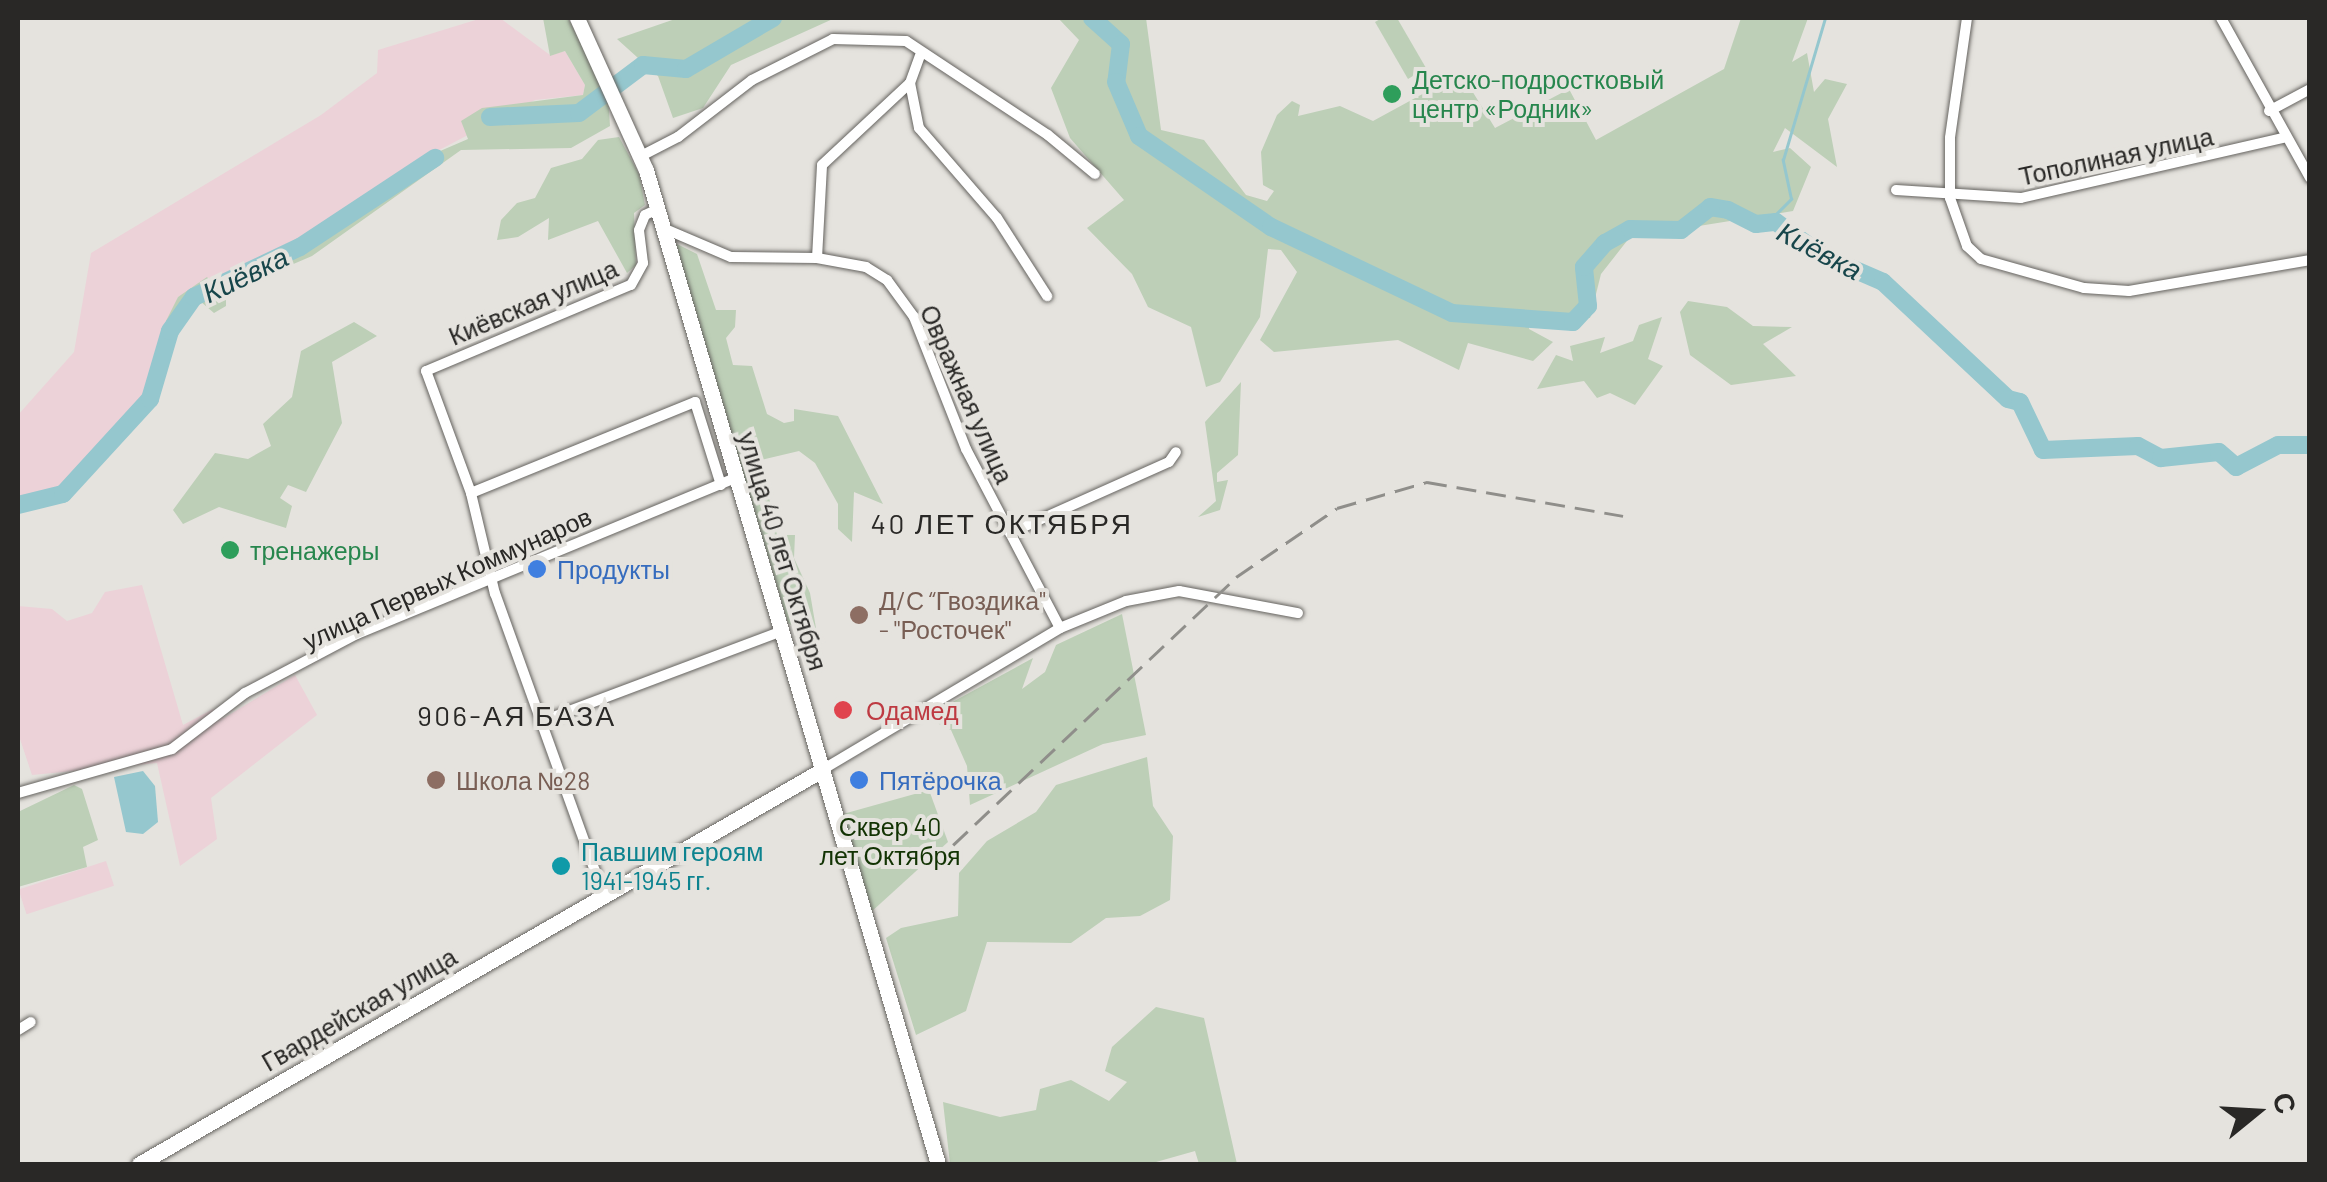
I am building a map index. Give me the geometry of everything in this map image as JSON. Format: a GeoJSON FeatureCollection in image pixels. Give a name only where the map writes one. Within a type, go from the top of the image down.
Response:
{"type":"FeatureCollection","features":[{"type":"Feature","properties":{"kind":"main road","name":"улица 40 лет Октября"},"geometry":{"type":"LineString","coordinates":[[577,18],[627,118],[658,209],[728,482],[782,631],[938,1164]]}},
{"type":"Feature","properties":{"kind":"main road","name":"Гвардейская улица"},"geometry":{"type":"LineString","coordinates":[[139,1164],[822,770]]}},
{"type":"Feature","properties":{"kind":"street"},"geometry":{"type":"LineString","coordinates":[[1967,18],[1950,138],[1950,198],[1967,246],[1981,259],[2084,288],[2129,291],[2310,260]]}},
{"type":"Feature","properties":{"kind":"street"},"geometry":{"type":"LineString","coordinates":[[2221,18],[2283,138],[2310,178]]}},
{"type":"Feature","properties":{"kind":"street"},"geometry":{"type":"LineString","coordinates":[[641,156],[678,137],[752,80],[833,39],[906,41],[920,56],[961,74],[1095,174]]}},
{"type":"Feature","properties":{"kind":"street"},"geometry":{"type":"LineString","coordinates":[[817,258],[822,166],[910,83],[920,56]]}},
{"type":"Feature","properties":{"kind":"street"},"geometry":{"type":"LineString","coordinates":[[910,83],[920,128],[997,218],[1047,296]]}},
{"type":"Feature","properties":{"kind":"street"},"geometry":{"type":"LineString","coordinates":[[2269,111],[2310,89]]}},
{"type":"Feature","properties":{"kind":"street","name":"Тополиная улица"},"geometry":{"type":"LineString","coordinates":[[1896,190],[1950,198],[2021,198],[2283,138]]}},
{"type":"Feature","properties":{"kind":"street","name":"Киёвская улица"},"geometry":{"type":"LineString","coordinates":[[470,493],[426,371],[631,285],[642,263],[639,230],[644,215],[658,209]]}},
{"type":"Feature","properties":{"kind":"street","name":"Овражная улица"},"geometry":{"type":"LineString","coordinates":[[663,228],[731,257],[817,258],[866,267],[902,298],[966,449],[1060,628]]}},
{"type":"Feature","properties":{"kind":"street"},"geometry":{"type":"LineString","coordinates":[[604,896],[540,722],[470,493],[695,402],[728,482]]}},
{"type":"Feature","properties":{"kind":"street"},"geometry":{"type":"LineString","coordinates":[[1010,533],[1169,462],[1176,452]]}},
{"type":"Feature","properties":{"kind":"street","name":"улица Первых Коммунаров"},"geometry":{"type":"LineString","coordinates":[[18,793],[172,749],[246,693],[358,634],[728,482]]}},
{"type":"Feature","properties":{"kind":"street"},"geometry":{"type":"LineString","coordinates":[[822,770],[1060,628],[1126,601],[1179,591],[1298,613]]}},
{"type":"Feature","properties":{"kind":"street"},"geometry":{"type":"LineString","coordinates":[[540,722],[782,631]]}},
{"type":"Feature","properties":{"kind":"street"},"geometry":{"type":"LineString","coordinates":[[18,1030],[31,1022]]}},
{"type":"Feature","properties":{"kind":"shaded area"},"geometry":{"type":"Polygon","coordinates":[[[482,18],[500,18],[550,55],[565,51],[585,85],[583,95],[535,100],[424,158],[297,241],[178,297],[148,395],[67,494],[18,509],[18,415],[74,352],[91,253],[321,115],[377,73],[378,50],[482,18]]]}},
{"type":"Feature","properties":{"kind":"shaded area"},"geometry":{"type":"Polygon","coordinates":[[[142,585],[183,725],[213,709],[224,718],[295,675],[317,715],[211,798],[217,839],[180,866],[157,763],[32,775],[18,733],[18,606],[52,609],[67,621],[92,613],[105,592],[142,585]]]}},
{"type":"Feature","properties":{"kind":"shaded area"},"geometry":{"type":"Polygon","coordinates":[[[106,861],[114,886],[27,914],[19,889],[106,861]]]}},
{"type":"Feature","properties":{"kind":"green space"},"geometry":{"type":"Polygon","coordinates":[[[543,18],[568,18],[608,97],[610,126],[571,148],[461,150],[312,256],[226,293],[226,306],[214,313],[200,301],[181,325],[166,321],[178,297],[207,277],[213,285],[297,241],[424,158],[468,139],[461,121],[482,108],[583,95],[585,85],[565,51],[550,56],[543,18]]]}},
{"type":"Feature","properties":{"kind":"green space"},"geometry":{"type":"Polygon","coordinates":[[[678,18],[835,18],[731,65],[703,108],[673,118],[658,76],[617,39],[678,18]]]}},
{"type":"Feature","properties":{"kind":"green space"},"geometry":{"type":"Polygon","coordinates":[[[1058,18],[1146,18],[1161,130],[1204,140],[1246,195],[1267,201],[1274,191],[1263,185],[1261,152],[1277,115],[1292,101],[1300,105],[1298,116],[1340,106],[1373,121],[1461,73],[1495,128],[1569,89],[1596,140],[1724,69],[1741,18],[1808,18],[1792,62],[1807,53],[1814,92],[1825,79],[1847,84],[1828,119],[1837,167],[1785,128],[1773,152],[1790,148],[1811,167],[1793,211],[1630,237],[1601,274],[1590,318],[1530,319],[1529,329],[1553,342],[1533,361],[1468,343],[1459,370],[1398,340],[1274,352],[1260,340],[1297,272],[1281,250],[1268,249],[1260,317],[1220,382],[1206,387],[1191,327],[1148,307],[1132,274],[1087,228],[1124,200],[1070,138],[1051,88],[1079,40],[1058,18]]]}},
{"type":"Feature","properties":{"kind":"green space"},"geometry":{"type":"Polygon","coordinates":[[[1397,18],[1426,68],[1408,79],[1375,22],[1397,18]]]}},
{"type":"Feature","properties":{"kind":"green space"},"geometry":{"type":"Polygon","coordinates":[[[619,137],[639,174],[645,205],[634,213],[636,265],[627,273],[598,221],[548,240],[549,218],[518,237],[497,240],[501,220],[517,203],[535,198],[551,168],[582,159],[598,140],[619,137]]]}},
{"type":"Feature","properties":{"kind":"green space"},"geometry":{"type":"Polygon","coordinates":[[[673,242],[697,254],[716,310],[736,310],[735,327],[726,338],[733,365],[752,366],[767,414],[784,423],[794,421],[794,409],[838,416],[883,504],[854,492],[852,542],[838,529],[838,504],[815,463],[799,451],[761,460],[777,535],[795,535],[794,558],[810,593],[817,634],[810,637],[788,623],[673,242]]]}},
{"type":"Feature","properties":{"kind":"green space"},"geometry":{"type":"Polygon","coordinates":[[[1688,301],[1727,307],[1753,326],[1792,327],[1763,344],[1796,376],[1731,385],[1690,355],[1680,312],[1688,301]]]}},
{"type":"Feature","properties":{"kind":"green space"},"geometry":{"type":"Polygon","coordinates":[[[1662,317],[1648,359],[1663,366],[1635,405],[1610,393],[1597,398],[1584,381],[1537,389],[1556,355],[1573,361],[1570,346],[1605,337],[1600,353],[1633,341],[1639,325],[1662,317]]]}},
{"type":"Feature","properties":{"kind":"green space"},"geometry":{"type":"Polygon","coordinates":[[[354,322],[377,336],[332,362],[342,423],[306,492],[288,485],[280,498],[292,506],[286,528],[219,507],[183,524],[173,510],[215,453],[248,459],[271,446],[263,424],[292,397],[301,351],[354,322]]]}},
{"type":"Feature","properties":{"kind":"green space"},"geometry":{"type":"Polygon","coordinates":[[[1241,382],[1238,455],[1217,473],[1217,482],[1228,480],[1220,510],[1198,517],[1216,501],[1205,422],[1241,382]]]}},
{"type":"Feature","properties":{"kind":"green space"},"geometry":{"type":"Polygon","coordinates":[[[1122,614],[1146,735],[1103,744],[970,805],[967,766],[951,730],[925,717],[1033,658],[1022,689],[1045,672],[1056,645],[1122,614]]]}},
{"type":"Feature","properties":{"kind":"green space"},"geometry":{"type":"Polygon","coordinates":[[[1147,757],[1153,806],[1173,836],[1170,900],[1140,916],[1106,918],[1071,943],[987,942],[966,1011],[916,1035],[886,938],[901,928],[958,916],[959,873],[987,841],[1036,812],[1056,785],[1147,757]]]}},
{"type":"Feature","properties":{"kind":"green space"},"geometry":{"type":"Polygon","coordinates":[[[74,785],[82,789],[98,840],[83,847],[87,867],[18,887],[18,812],[74,785]]]}},
{"type":"Feature","properties":{"kind":"green space","name":"Сквер 40 лет Октября"},"geometry":{"type":"Polygon","coordinates":[[[929,790],[948,842],[870,913],[843,814],[929,790]]]}},
{"type":"Feature","properties":{"kind":"green space"},"geometry":{"type":"Polygon","coordinates":[[[1156,1007],[1204,1018],[1237,1164],[1199,1164],[1195,1151],[1149,1164],[950,1164],[943,1102],[1000,1117],[1036,1110],[1040,1089],[1071,1080],[1109,1101],[1127,1082],[1105,1071],[1112,1047],[1156,1007]]]}},
{"type":"Feature","properties":{"kind":"water"},"geometry":{"type":"Polygon","coordinates":[[[143,771],[155,786],[158,822],[143,834],[126,832],[114,777],[143,771]]]}},
{"type":"Feature","properties":{"kind":"waterway","name":"Киёвка"},"geometry":{"type":"LineString","coordinates":[[490,117],[579,113],[643,65],[686,69],[773,18]]}},
{"type":"Feature","properties":{"kind":"waterway","name":"Киёвка"},"geometry":{"type":"LineString","coordinates":[[1092,18],[1121,44],[1116,82],[1139,136],[1271,227],[1452,313],[1573,322],[1588,306],[1584,267],[1605,243],[1630,229],[1681,230],[1710,207],[1728,210],[1756,224],[1776,222],[1823,256],[1883,282],[2008,399],[2020,402],[2043,450],[2138,446],[2161,458],[2219,452],[2236,467],[2278,445],[2310,445]]}},
{"type":"Feature","properties":{"kind":"waterway"},"geometry":{"type":"LineString","coordinates":[[1770,220],[1791,199],[1783,160],[1825,18]]}},
{"type":"Feature","properties":{"kind":"waterway","name":"Киёвка"},"geometry":{"type":"LineString","coordinates":[[18,505],[63,494],[150,399],[170,331],[194,297],[300,247],[435,158]]}},
{"type":"Feature","properties":{"kind":"railway"},"geometry":{"type":"LineString","coordinates":[[953,845],[1236,577],[1337,508],[1427,482],[1623,516]]}},
{"type":"Feature","properties":{"kind":"place","name":"Детско-подростковый центр «Родник»"},"geometry":{"type":"Point","coordinates":[1392,94]}},
{"type":"Feature","properties":{"kind":"place","name":"тренажеры"},"geometry":{"type":"Point","coordinates":[230,550]}},
{"type":"Feature","properties":{"kind":"place","name":"Продукты"},"geometry":{"type":"Point","coordinates":[537,569]}},
{"type":"Feature","properties":{"kind":"place","name":"Д/С “Гвоздика\" - \"Росточек\""},"geometry":{"type":"Point","coordinates":[859,615]}},
{"type":"Feature","properties":{"kind":"place","name":"Одамед"},"geometry":{"type":"Point","coordinates":[843,710]}},
{"type":"Feature","properties":{"kind":"place","name":"Школа №28"},"geometry":{"type":"Point","coordinates":[436,780]}},
{"type":"Feature","properties":{"kind":"place","name":"Пятёрочка"},"geometry":{"type":"Point","coordinates":[859,780]}},
{"type":"Feature","properties":{"kind":"place","name":"Павшим героям 1941-1945 гг."},"geometry":{"type":"Point","coordinates":[561,866]}},
{"type":"Feature","properties":{"kind":"district","name":"40 ЛЕТ ОКТЯБРЯ"},"geometry":{"type":"Point","coordinates":[1002,523]}},
{"type":"Feature","properties":{"kind":"district","name":"906-АЯ БАЗА"},"geometry":{"type":"Point","coordinates":[517,715]}}]}
